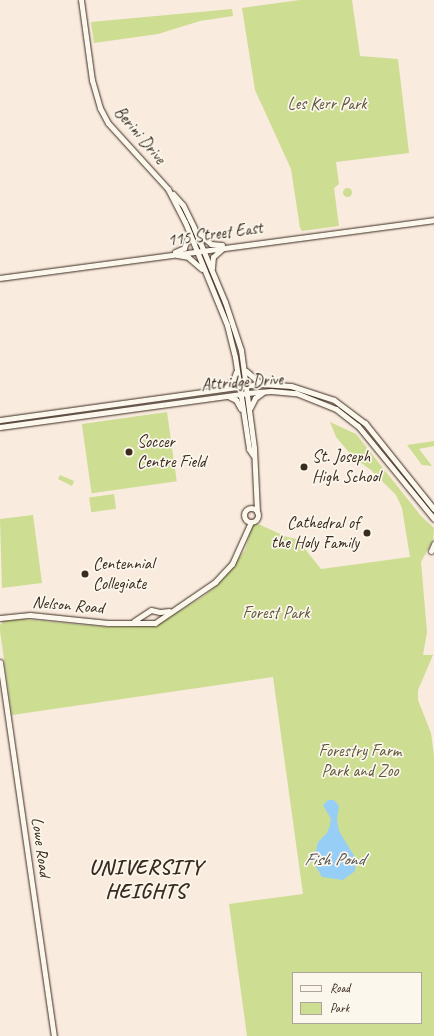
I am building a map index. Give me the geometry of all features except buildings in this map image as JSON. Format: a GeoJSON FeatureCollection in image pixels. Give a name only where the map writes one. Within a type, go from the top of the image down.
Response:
{"type":"FeatureCollection","features":[{"type":"Feature","properties":{"kind":"street","name":"Berini Drive"},"geometry":{"type":"LineString","coordinates":[[81,0],[92,80],[100,108],[108,123],[183,205],[191,229],[234,324],[244,368],[246,386]]}},
{"type":"Feature","properties":{"kind":"street","name":"115 Street East"},"geometry":{"type":"LineString","coordinates":[[0,278],[200,250],[434,220]]}},
{"type":"Feature","properties":{"kind":"street"},"geometry":{"type":"LineString","coordinates":[[170,255],[184,248],[188,241],[191,229],[211,244],[233,246]]}},
{"type":"Feature","properties":{"kind":"street"},"geometry":{"type":"LineString","coordinates":[[212,273],[212,261],[215,254],[233,246]]}},
{"type":"Feature","properties":{"kind":"street","name":"Berini Drive"},"geometry":{"type":"LineString","coordinates":[[200,250],[207,276],[230,336],[240,387]]}},
{"type":"Feature","properties":{"kind":"street"},"geometry":{"type":"LineString","coordinates":[[170,255],[188,257],[198,263],[207,276]]}},
{"type":"Feature","properties":{"kind":"street"},"geometry":{"type":"LineString","coordinates":[[244,368],[261,384]]}},
{"type":"Feature","properties":{"kind":"street"},"geometry":{"type":"LineString","coordinates":[[221,390],[230,384],[237,369]]}},
{"type":"Feature","properties":{"kind":"street","name":"Attridge Drive"},"geometry":{"type":"LineString","coordinates":[[0,420],[261,384],[308,390],[350,410],[379,439],[434,509]]}},
{"type":"Feature","properties":{"kind":"street"},"geometry":{"type":"LineString","coordinates":[[246,386],[247,416]]}},
{"type":"Feature","properties":{"kind":"street"},"geometry":{"type":"LineString","coordinates":[[240,387],[254,448],[253,455],[257,494],[257,519],[249,521]]}},
{"type":"Feature","properties":{"kind":"street"},"geometry":{"type":"LineString","coordinates":[[247,416],[252,401],[257,395],[266,391]]}},
{"type":"Feature","properties":{"kind":"street","name":"Attridge Drive"},"geometry":{"type":"LineString","coordinates":[[0,426],[227,395],[266,391],[296,393],[336,409],[370,438],[434,519]]}},
{"type":"Feature","properties":{"kind":"street"},"geometry":{"type":"LineString","coordinates":[[227,395],[236,400],[247,416]]}},
{"type":"Feature","properties":{"kind":"street"},"geometry":{"type":"LineString","coordinates":[[257,494],[250,508],[257,512]]}},
{"type":"Feature","properties":{"kind":"street","name":"Nelson Road"},"geometry":{"type":"LineString","coordinates":[[0,618],[30,615],[96,622],[147,622],[153,624],[172,610],[185,604],[215,582],[232,564],[247,530],[249,521],[244,513],[250,508]]}},
{"type":"Feature","properties":{"kind":"street"},"geometry":{"type":"LineString","coordinates":[[434,544],[431,551],[434,549]]}},
{"type":"Feature","properties":{"kind":"street","name":"Nelson Road"},"geometry":{"type":"LineString","coordinates":[[133,622],[145,615],[149,610],[172,610]]}},
{"type":"Feature","properties":{"kind":"street"},"geometry":{"type":"LineString","coordinates":[[156,611],[159,619]]}},
{"type":"Feature","properties":{"kind":"street"},"geometry":{"type":"LineString","coordinates":[[145,615],[147,622]]}},
{"type":"Feature","properties":{"kind":"street","name":"Lowe Road"},"geometry":{"type":"LineString","coordinates":[[0,662],[54,1036]]}},
{"type":"Feature","properties":{"kind":"green space","name":"Les Kerr Park"},"geometry":{"type":"Polygon","coordinates":[[[300,0],[352,0],[360,56],[398,59],[409,153],[336,162],[339,184],[334,188],[339,226],[302,231],[300,228],[291,169],[255,90],[242,8],[300,0]]]}},
{"type":"Feature","properties":{"kind":"green space"},"geometry":{"type":"Polygon","coordinates":[[[232,9],[233,16],[200,21],[158,34],[94,43],[91,22],[232,9]]]}},
{"type":"Feature","properties":{"kind":"green space"},"geometry":{"type":"Polygon","coordinates":[[[345,188],[349,188],[351,192],[349,196],[345,196],[343,194],[343,190],[345,188]]]}},
{"type":"Feature","properties":{"kind":"green space","name":"Soccer Centre Field"},"geometry":{"type":"Polygon","coordinates":[[[167,412],[177,481],[92,493],[82,424],[167,412]]]}},
{"type":"Feature","properties":{"kind":"green space"},"geometry":{"type":"Polygon","coordinates":[[[330,422],[356,434],[421,516],[434,528],[433,540],[421,562],[427,632],[423,655],[433,655],[418,690],[418,700],[431,733],[434,756],[434,1036],[247,1036],[229,904],[303,894],[273,677],[12,715],[0,625],[4,621],[23,619],[105,627],[155,626],[204,596],[217,585],[245,550],[252,526],[256,523],[287,537],[297,539],[321,569],[410,557],[402,508],[396,495],[371,470],[353,457],[336,437],[330,422]]]}},
{"type":"Feature","properties":{"kind":"green space"},"geometry":{"type":"Polygon","coordinates":[[[434,441],[434,446],[419,449],[432,466],[422,465],[407,445],[434,441]]]}},
{"type":"Feature","properties":{"kind":"green space"},"geometry":{"type":"Polygon","coordinates":[[[60,475],[74,481],[72,486],[58,479],[60,475]]]}},
{"type":"Feature","properties":{"kind":"green space"},"geometry":{"type":"Polygon","coordinates":[[[114,494],[116,509],[91,512],[89,497],[114,494]]]}},
{"type":"Feature","properties":{"kind":"green space"},"geometry":{"type":"Polygon","coordinates":[[[33,515],[42,583],[2,588],[0,519],[33,515]]]}},
{"type":"Feature","properties":{"kind":"water","name":"Fish Pond"},"geometry":{"type":"Polygon","coordinates":[[[328,800],[334,800],[339,806],[337,819],[339,831],[356,859],[355,871],[343,880],[322,877],[313,862],[318,842],[327,833],[330,825],[331,819],[323,805],[328,800]]]}},
{"type":"Feature","properties":{"kind":"place","name":"Soccer Centre Field"},"geometry":{"type":"Point","coordinates":[129,452]}},
{"type":"Feature","properties":{"kind":"place","name":"St. Joseph High School"},"geometry":{"type":"Point","coordinates":[304,467]}},
{"type":"Feature","properties":{"kind":"place","name":"Cathedral of the Holy Family"},"geometry":{"type":"Point","coordinates":[367,533]}},
{"type":"Feature","properties":{"kind":"place","name":"Centennial Collegiate"},"geometry":{"type":"Point","coordinates":[85,574]}},
{"type":"Feature","properties":{"kind":"district","name":"UNIVERSITY HEIGHTS"},"geometry":{"type":"Point","coordinates":[146,879]}},
{"type":"Feature","properties":{"kind":"park label","name":"Forest Park"},"geometry":{"type":"Point","coordinates":[276,613]}},
{"type":"Feature","properties":{"kind":"park label","name":"Forestry Farm Park and Zoo"},"geometry":{"type":"Point","coordinates":[360,761]}}]}
